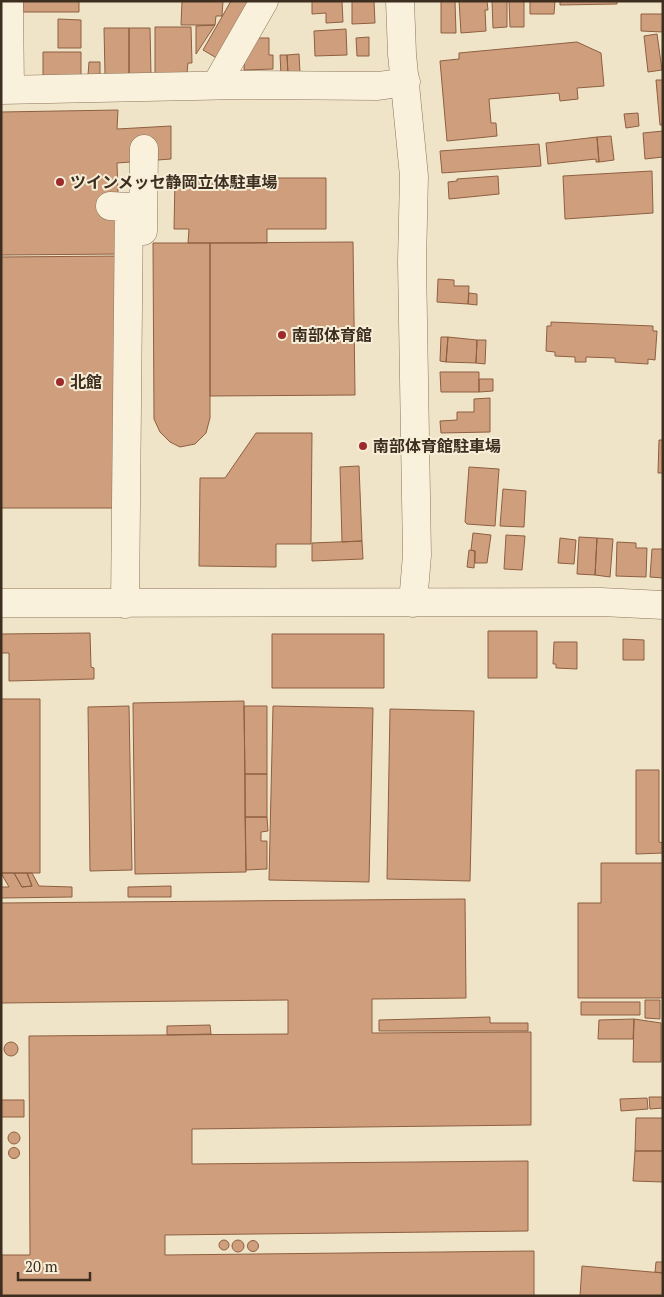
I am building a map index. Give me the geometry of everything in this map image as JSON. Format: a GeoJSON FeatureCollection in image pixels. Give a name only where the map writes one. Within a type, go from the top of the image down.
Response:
{"type":"FeatureCollection","features":[{"type":"Feature","properties":{"kind":"street"},"geometry":{"type":"LineString","coordinates":[[9,1],[6,90],[216,85],[378,86],[406,82]]}},
{"type":"Feature","properties":{"kind":"street"},"geometry":{"type":"LineString","coordinates":[[216,85],[264,1]]}},
{"type":"Feature","properties":{"kind":"street"},"geometry":{"type":"LineString","coordinates":[[400,1],[414,176],[412,262],[417,555],[413,603]]}},
{"type":"Feature","properties":{"kind":"street"},"geometry":{"type":"LineString","coordinates":[[128,371],[139,352],[141,337],[144,149]]}},
{"type":"Feature","properties":{"kind":"street"},"geometry":{"type":"LineString","coordinates":[[115,206],[129,206],[125,604]]}},
{"type":"Feature","properties":{"kind":"street"},"geometry":{"type":"LineString","coordinates":[[1,603],[601,602],[663,605]]}},
{"type":"Feature","properties":{"kind":"building"},"geometry":{"type":"Polygon","coordinates":[[[23,1],[79,1],[79,12],[23,12],[23,1]]]}},
{"type":"Feature","properties":{"kind":"building"},"geometry":{"type":"Polygon","coordinates":[[[182,1],[223,1],[222,16],[216,16],[215,25],[181,25],[182,1]]]}},
{"type":"Feature","properties":{"kind":"building"},"geometry":{"type":"Polygon","coordinates":[[[231,1],[245,1],[251,5],[220,60],[203,50],[231,1]]]}},
{"type":"Feature","properties":{"kind":"building"},"geometry":{"type":"Polygon","coordinates":[[[312,1],[342,1],[343,22],[326,23],[326,13],[312,14],[312,1]]]}},
{"type":"Feature","properties":{"kind":"building"},"geometry":{"type":"Polygon","coordinates":[[[352,1],[374,1],[375,23],[352,24],[352,1]]]}},
{"type":"Feature","properties":{"kind":"building"},"geometry":{"type":"Polygon","coordinates":[[[441,1],[455,1],[456,33],[441,33],[441,1]]]}},
{"type":"Feature","properties":{"kind":"building"},"geometry":{"type":"Polygon","coordinates":[[[459,1],[487,1],[488,10],[485,10],[486,31],[461,33],[459,1]]]}},
{"type":"Feature","properties":{"kind":"building"},"geometry":{"type":"Polygon","coordinates":[[[492,1],[507,1],[507,27],[493,28],[492,1]]]}},
{"type":"Feature","properties":{"kind":"building"},"geometry":{"type":"Polygon","coordinates":[[[509,1],[524,1],[524,27],[510,27],[509,1]]]}},
{"type":"Feature","properties":{"kind":"building"},"geometry":{"type":"Polygon","coordinates":[[[530,1],[555,1],[554,14],[530,14],[530,1]]]}},
{"type":"Feature","properties":{"kind":"building"},"geometry":{"type":"Polygon","coordinates":[[[560,1],[617,1],[617,4],[560,5],[560,1]]]}},
{"type":"Feature","properties":{"kind":"building"},"geometry":{"type":"Polygon","coordinates":[[[641,14],[663,14],[663,32],[641,31],[641,14]]]}},
{"type":"Feature","properties":{"kind":"building"},"geometry":{"type":"Polygon","coordinates":[[[58,19],[81,20],[81,48],[58,48],[58,19]]]}},
{"type":"Feature","properties":{"kind":"building"},"geometry":{"type":"Polygon","coordinates":[[[215,25],[196,54],[196,26],[215,25]]]}},
{"type":"Feature","properties":{"kind":"building"},"geometry":{"type":"Polygon","coordinates":[[[155,27],[191,27],[192,63],[188,63],[187,73],[155,74],[155,27]]]}},
{"type":"Feature","properties":{"kind":"building"},"geometry":{"type":"Polygon","coordinates":[[[104,28],[129,28],[129,75],[105,75],[104,28]]]}},
{"type":"Feature","properties":{"kind":"building"},"geometry":{"type":"Polygon","coordinates":[[[129,28],[150,28],[151,75],[129,75],[129,28]]]}},
{"type":"Feature","properties":{"kind":"building"},"geometry":{"type":"Polygon","coordinates":[[[346,29],[347,55],[315,56],[314,31],[346,29]]]}},
{"type":"Feature","properties":{"kind":"building"},"geometry":{"type":"Polygon","coordinates":[[[657,34],[662,70],[648,72],[644,36],[657,34]]]}},
{"type":"Feature","properties":{"kind":"building"},"geometry":{"type":"Polygon","coordinates":[[[369,37],[369,56],[357,56],[356,38],[369,37]]]}},
{"type":"Feature","properties":{"kind":"building"},"geometry":{"type":"Polygon","coordinates":[[[252,38],[269,38],[269,55],[273,55],[273,69],[244,70],[245,47],[252,38]]]}},
{"type":"Feature","properties":{"kind":"building"},"geometry":{"type":"Polygon","coordinates":[[[577,42],[601,53],[604,86],[577,88],[578,99],[560,101],[559,93],[489,99],[491,123],[496,123],[497,136],[447,141],[440,61],[459,59],[459,53],[577,42]]]}},
{"type":"Feature","properties":{"kind":"building"},"geometry":{"type":"Polygon","coordinates":[[[43,52],[81,52],[81,77],[43,76],[43,52]]]}},
{"type":"Feature","properties":{"kind":"building"},"geometry":{"type":"Polygon","coordinates":[[[299,54],[300,73],[288,74],[287,55],[299,54]]]}},
{"type":"Feature","properties":{"kind":"building"},"geometry":{"type":"Polygon","coordinates":[[[280,55],[287,55],[288,74],[281,74],[280,55]]]}},
{"type":"Feature","properties":{"kind":"building"},"geometry":{"type":"Polygon","coordinates":[[[89,62],[100,62],[100,75],[88,75],[89,62]]]}},
{"type":"Feature","properties":{"kind":"building"},"geometry":{"type":"Polygon","coordinates":[[[656,80],[663,80],[663,125],[660,125],[656,80]]]}},
{"type":"Feature","properties":{"kind":"building","name":"ツインメッセ静岡立体駐車場"},"geometry":{"type":"Polygon","coordinates":[[[118,110],[117,129],[171,126],[171,159],[117,163],[120,254],[1,255],[1,112],[118,110]]]}},
{"type":"Feature","properties":{"kind":"building"},"geometry":{"type":"Polygon","coordinates":[[[638,113],[639,126],[626,128],[624,114],[638,113]]]}},
{"type":"Feature","properties":{"kind":"building"},"geometry":{"type":"Polygon","coordinates":[[[663,131],[663,157],[645,159],[643,133],[663,131]]]}},
{"type":"Feature","properties":{"kind":"building"},"geometry":{"type":"Polygon","coordinates":[[[611,136],[614,160],[599,162],[597,137],[611,136]]]}},
{"type":"Feature","properties":{"kind":"building"},"geometry":{"type":"Polygon","coordinates":[[[597,137],[599,162],[596,162],[596,159],[548,164],[546,143],[597,137]]]}},
{"type":"Feature","properties":{"kind":"building"},"geometry":{"type":"Polygon","coordinates":[[[539,144],[541,166],[442,173],[440,151],[539,144]]]}},
{"type":"Feature","properties":{"kind":"building"},"geometry":{"type":"Polygon","coordinates":[[[652,171],[653,213],[565,219],[563,176],[652,171]]]}},
{"type":"Feature","properties":{"kind":"building"},"geometry":{"type":"Polygon","coordinates":[[[498,176],[499,194],[449,199],[448,182],[457,181],[457,179],[498,176]]]}},
{"type":"Feature","properties":{"kind":"building"},"geometry":{"type":"Polygon","coordinates":[[[175,178],[326,178],[326,229],[267,229],[267,243],[188,243],[189,229],[174,229],[175,178]]]}},
{"type":"Feature","properties":{"kind":"building","name":"南部体育館"},"geometry":{"type":"Polygon","coordinates":[[[353,242],[355,395],[210,396],[210,243],[353,242]]]}},
{"type":"Feature","properties":{"kind":"building"},"geometry":{"type":"Polygon","coordinates":[[[153,243],[210,243],[210,418],[206,433],[195,444],[180,447],[170,442],[160,432],[154,419],[153,243]]]}},
{"type":"Feature","properties":{"kind":"building","name":"北館"},"geometry":{"type":"Polygon","coordinates":[[[121,256],[119,508],[1,508],[1,257],[121,256]]]}},
{"type":"Feature","properties":{"kind":"building"},"geometry":{"type":"Polygon","coordinates":[[[438,279],[454,280],[454,286],[469,286],[468,304],[437,302],[438,279]]]}},
{"type":"Feature","properties":{"kind":"building"},"geometry":{"type":"Polygon","coordinates":[[[469,293],[477,294],[477,305],[468,304],[469,293]]]}},
{"type":"Feature","properties":{"kind":"building"},"geometry":{"type":"Polygon","coordinates":[[[551,322],[653,326],[653,331],[657,331],[655,360],[648,359],[648,364],[615,362],[615,358],[586,357],[586,362],[575,362],[575,357],[555,356],[555,352],[546,351],[547,326],[551,326],[551,322]]]}},
{"type":"Feature","properties":{"kind":"building"},"geometry":{"type":"Polygon","coordinates":[[[441,337],[448,337],[446,362],[440,361],[441,337]]]}},
{"type":"Feature","properties":{"kind":"building"},"geometry":{"type":"Polygon","coordinates":[[[448,337],[477,340],[476,363],[446,362],[448,337]]]}},
{"type":"Feature","properties":{"kind":"building"},"geometry":{"type":"Polygon","coordinates":[[[477,340],[486,340],[485,364],[476,363],[477,340]]]}},
{"type":"Feature","properties":{"kind":"building"},"geometry":{"type":"Polygon","coordinates":[[[440,372],[479,372],[479,392],[441,392],[440,372]]]}},
{"type":"Feature","properties":{"kind":"building"},"geometry":{"type":"Polygon","coordinates":[[[479,379],[493,379],[493,391],[479,392],[479,379]]]}},
{"type":"Feature","properties":{"kind":"building"},"geometry":{"type":"Polygon","coordinates":[[[490,398],[490,432],[441,433],[440,421],[457,420],[457,412],[474,412],[474,399],[490,398]]]}},
{"type":"Feature","properties":{"kind":"building"},"geometry":{"type":"Polygon","coordinates":[[[256,433],[312,433],[311,544],[276,544],[276,567],[199,566],[200,478],[225,478],[256,433]]]}},
{"type":"Feature","properties":{"kind":"building"},"geometry":{"type":"Polygon","coordinates":[[[659,440],[663,440],[663,473],[658,473],[659,440]]]}},
{"type":"Feature","properties":{"kind":"building"},"geometry":{"type":"Polygon","coordinates":[[[359,466],[362,541],[342,542],[340,467],[359,466]]]}},
{"type":"Feature","properties":{"kind":"building"},"geometry":{"type":"Polygon","coordinates":[[[469,467],[499,469],[495,526],[467,524],[465,522],[469,467]]]}},
{"type":"Feature","properties":{"kind":"building"},"geometry":{"type":"Polygon","coordinates":[[[503,489],[526,491],[524,527],[500,526],[503,489]]]}},
{"type":"Feature","properties":{"kind":"building"},"geometry":{"type":"Polygon","coordinates":[[[473,533],[491,535],[487,563],[475,563],[475,551],[471,550],[473,533]]]}},
{"type":"Feature","properties":{"kind":"building"},"geometry":{"type":"Polygon","coordinates":[[[506,535],[525,536],[522,570],[504,569],[506,535]]]}},
{"type":"Feature","properties":{"kind":"building"},"geometry":{"type":"Polygon","coordinates":[[[579,537],[597,538],[595,575],[577,574],[579,537]]]}},
{"type":"Feature","properties":{"kind":"building"},"geometry":{"type":"Polygon","coordinates":[[[560,538],[576,540],[574,564],[558,563],[560,538]]]}},
{"type":"Feature","properties":{"kind":"building"},"geometry":{"type":"Polygon","coordinates":[[[597,538],[613,539],[610,577],[595,575],[597,538]]]}},
{"type":"Feature","properties":{"kind":"building"},"geometry":{"type":"Polygon","coordinates":[[[362,541],[363,559],[312,561],[312,543],[362,541]]]}},
{"type":"Feature","properties":{"kind":"building"},"geometry":{"type":"Polygon","coordinates":[[[617,542],[636,543],[636,548],[647,548],[646,577],[616,576],[617,542]]]}},
{"type":"Feature","properties":{"kind":"building"},"geometry":{"type":"Polygon","coordinates":[[[652,549],[663,549],[663,578],[650,577],[652,549]]]}},
{"type":"Feature","properties":{"kind":"building"},"geometry":{"type":"Polygon","coordinates":[[[469,550],[475,551],[474,568],[467,567],[469,550]]]}},
{"type":"Feature","properties":{"kind":"building"},"geometry":{"type":"Polygon","coordinates":[[[488,631],[537,631],[537,678],[488,678],[488,631]]]}},
{"type":"Feature","properties":{"kind":"building"},"geometry":{"type":"Polygon","coordinates":[[[90,633],[91,667],[94,668],[94,679],[9,681],[9,653],[1,653],[1,634],[90,633]]]}},
{"type":"Feature","properties":{"kind":"building"},"geometry":{"type":"Polygon","coordinates":[[[272,634],[384,634],[384,688],[272,688],[272,634]]]}},
{"type":"Feature","properties":{"kind":"building"},"geometry":{"type":"Polygon","coordinates":[[[623,639],[644,640],[644,660],[623,660],[623,639]]]}},
{"type":"Feature","properties":{"kind":"building"},"geometry":{"type":"Polygon","coordinates":[[[554,642],[577,642],[577,669],[556,668],[556,664],[553,664],[554,642]]]}},
{"type":"Feature","properties":{"kind":"building"},"geometry":{"type":"Polygon","coordinates":[[[1,699],[40,699],[40,873],[1,873],[1,699]]]}},
{"type":"Feature","properties":{"kind":"building"},"geometry":{"type":"Polygon","coordinates":[[[244,701],[246,872],[135,874],[133,703],[244,701]]]}},
{"type":"Feature","properties":{"kind":"building"},"geometry":{"type":"Polygon","coordinates":[[[129,706],[132,870],[90,871],[88,707],[129,706]]]}},
{"type":"Feature","properties":{"kind":"building"},"geometry":{"type":"Polygon","coordinates":[[[244,706],[267,706],[267,774],[245,774],[244,706]]]}},
{"type":"Feature","properties":{"kind":"building"},"geometry":{"type":"Polygon","coordinates":[[[273,706],[373,708],[369,882],[269,880],[273,706]]]}},
{"type":"Feature","properties":{"kind":"building"},"geometry":{"type":"Polygon","coordinates":[[[390,709],[474,711],[470,881],[387,879],[390,709]]]}},
{"type":"Feature","properties":{"kind":"building"},"geometry":{"type":"Polygon","coordinates":[[[636,770],[659,770],[659,842],[663,843],[663,853],[636,854],[636,770]]]}},
{"type":"Feature","properties":{"kind":"building"},"geometry":{"type":"Polygon","coordinates":[[[245,774],[267,774],[267,817],[245,817],[245,774]]]}},
{"type":"Feature","properties":{"kind":"building"},"geometry":{"type":"Polygon","coordinates":[[[245,817],[267,817],[268,831],[261,832],[261,841],[267,841],[267,869],[246,870],[245,817]]]}},
{"type":"Feature","properties":{"kind":"building"},"geometry":{"type":"Polygon","coordinates":[[[601,863],[663,863],[663,998],[578,998],[578,903],[601,903],[601,863]]]}},
{"type":"Feature","properties":{"kind":"building"},"geometry":{"type":"Polygon","coordinates":[[[1,873],[14,873],[22,887],[32,886],[27,873],[32,873],[39,886],[72,887],[72,897],[1,898],[1,887],[9,887],[1,873]]]}},
{"type":"Feature","properties":{"kind":"building"},"geometry":{"type":"Polygon","coordinates":[[[14,873],[27,873],[32,886],[22,887],[14,873]]]}},
{"type":"Feature","properties":{"kind":"building"},"geometry":{"type":"Polygon","coordinates":[[[171,886],[171,897],[128,897],[128,887],[171,886]]]}},
{"type":"Feature","properties":{"kind":"building"},"geometry":{"type":"Polygon","coordinates":[[[465,899],[466,998],[372,999],[372,1033],[531,1032],[531,1125],[192,1129],[192,1164],[528,1161],[528,1231],[165,1235],[165,1255],[534,1251],[534,1296],[2,1296],[2,1255],[30,1255],[29,1036],[288,1034],[288,1000],[1,1003],[1,903],[465,899]]]}},
{"type":"Feature","properties":{"kind":"building"},"geometry":{"type":"Polygon","coordinates":[[[645,1000],[660,1000],[660,1019],[645,1018],[645,1000]]]}},
{"type":"Feature","properties":{"kind":"building"},"geometry":{"type":"Polygon","coordinates":[[[581,1002],[640,1002],[640,1015],[581,1015],[581,1002]]]}},
{"type":"Feature","properties":{"kind":"building"},"geometry":{"type":"Polygon","coordinates":[[[490,1017],[490,1023],[528,1023],[528,1031],[379,1031],[379,1020],[490,1017]]]}},
{"type":"Feature","properties":{"kind":"building"},"geometry":{"type":"Polygon","coordinates":[[[634,1019],[633,1039],[598,1039],[599,1020],[634,1019]]]}},
{"type":"Feature","properties":{"kind":"building"},"geometry":{"type":"Polygon","coordinates":[[[634,1019],[661,1023],[661,1062],[633,1062],[634,1019]]]}},
{"type":"Feature","properties":{"kind":"building"},"geometry":{"type":"Polygon","coordinates":[[[210,1025],[211,1034],[167,1035],[167,1026],[210,1025]]]}},
{"type":"Feature","properties":{"kind":"building"},"geometry":{"type":"Polygon","coordinates":[[[11,1042],[16,1044],[18,1049],[16,1054],[11,1056],[6,1054],[4,1049],[6,1044],[11,1042]]]}},
{"type":"Feature","properties":{"kind":"building"},"geometry":{"type":"Polygon","coordinates":[[[649,1097],[662,1097],[663,1108],[650,1109],[649,1097]]]}},
{"type":"Feature","properties":{"kind":"building"},"geometry":{"type":"Polygon","coordinates":[[[647,1098],[648,1109],[621,1111],[620,1099],[647,1098]]]}},
{"type":"Feature","properties":{"kind":"building"},"geometry":{"type":"Polygon","coordinates":[[[1,1100],[24,1100],[24,1117],[1,1117],[1,1100]]]}},
{"type":"Feature","properties":{"kind":"building"},"geometry":{"type":"Polygon","coordinates":[[[636,1118],[663,1118],[663,1151],[635,1151],[636,1118]]]}},
{"type":"Feature","properties":{"kind":"building"},"geometry":{"type":"Polygon","coordinates":[[[14,1132],[20,1138],[14,1144],[8,1138],[14,1132]]]}},
{"type":"Feature","properties":{"kind":"building"},"geometry":{"type":"Polygon","coordinates":[[[12,1148],[16,1148],[19,1153],[18,1157],[12,1158],[9,1155],[9,1151],[12,1148]]]}},
{"type":"Feature","properties":{"kind":"building"},"geometry":{"type":"Polygon","coordinates":[[[635,1151],[663,1151],[663,1182],[633,1181],[635,1151]]]}},
{"type":"Feature","properties":{"kind":"building"},"geometry":{"type":"Polygon","coordinates":[[[224,1240],[229,1245],[224,1250],[219,1245],[224,1240]]]}},
{"type":"Feature","properties":{"kind":"building"},"geometry":{"type":"Polygon","coordinates":[[[236,1240],[240,1240],[244,1246],[240,1252],[236,1252],[232,1248],[232,1244],[236,1240]]]}},
{"type":"Feature","properties":{"kind":"building"},"geometry":{"type":"Polygon","coordinates":[[[253,1240],[259,1246],[253,1252],[247,1246],[253,1240]]]}},
{"type":"Feature","properties":{"kind":"building"},"geometry":{"type":"Polygon","coordinates":[[[656,1262],[663,1262],[663,1273],[655,1272],[656,1262]]]}},
{"type":"Feature","properties":{"kind":"building"},"geometry":{"type":"Polygon","coordinates":[[[582,1266],[663,1273],[663,1296],[580,1296],[582,1266]]]}},
{"type":"Feature","properties":{"kind":"place","name":"ツインメッセ静岡立体駐車場"},"geometry":{"type":"Point","coordinates":[60,182]}},
{"type":"Feature","properties":{"kind":"place","name":"南部体育館"},"geometry":{"type":"Point","coordinates":[282,335]}},
{"type":"Feature","properties":{"kind":"place","name":"北館"},"geometry":{"type":"Point","coordinates":[60,382]}},
{"type":"Feature","properties":{"kind":"place","name":"南部体育館駐車場"},"geometry":{"type":"Point","coordinates":[363,446]}}]}
